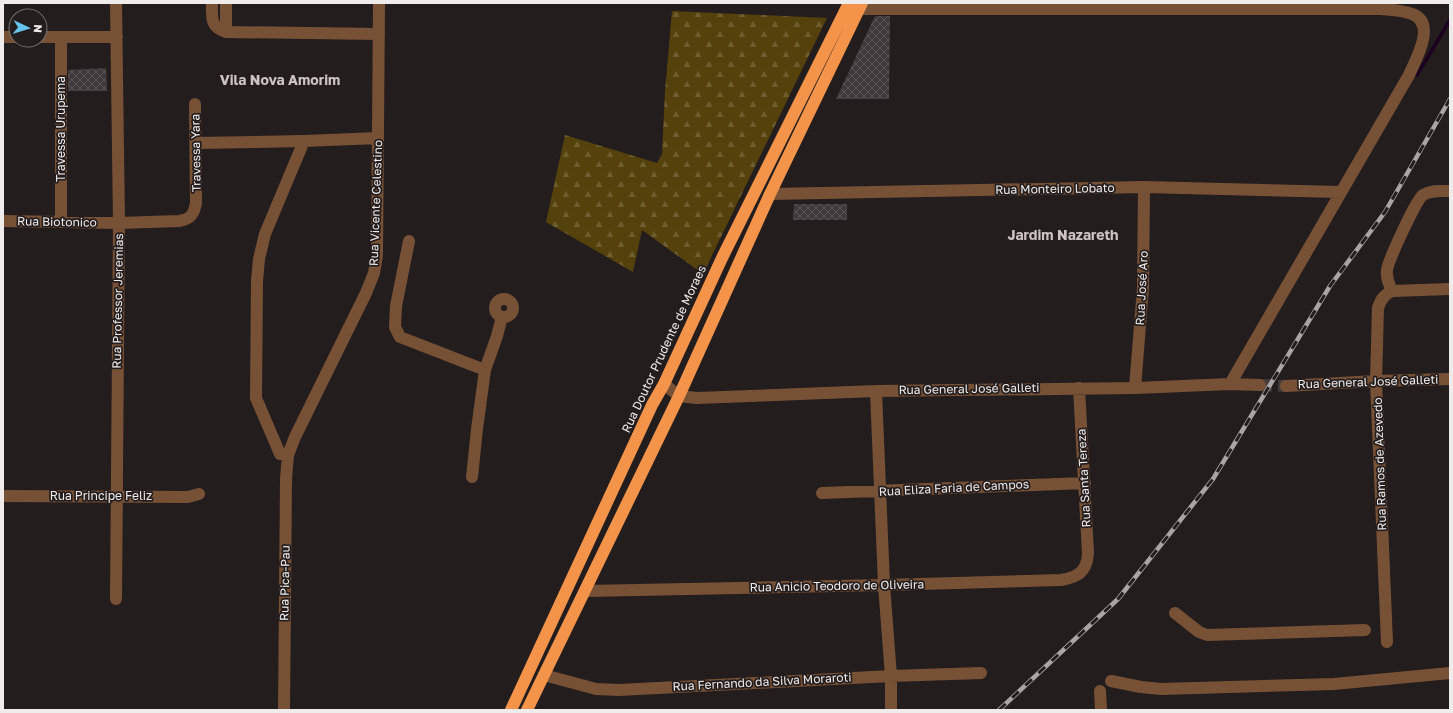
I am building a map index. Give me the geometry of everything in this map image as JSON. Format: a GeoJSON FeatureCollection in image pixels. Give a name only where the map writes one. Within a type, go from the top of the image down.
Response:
{"type":"FeatureCollection","features":[{"type":"Feature","properties":{"kind":"highway"},"geometry":{"type":"LineString","coordinates":[[528,710],[679,396],[857,5]]}},
{"type":"Feature","properties":{"kind":"highway","name":"Rua Doutor Prudente de Moraes"},"geometry":{"type":"LineString","coordinates":[[511,710],[652,405],[664,384],[722,258],[857,5]]}},
{"type":"Feature","properties":{"kind":"street","name":"Rua Professor Jeremias"},"geometry":{"type":"LineString","coordinates":[[116,3],[119,223],[116,599]]}},
{"type":"Feature","properties":{"kind":"street"},"geometry":{"type":"LineString","coordinates":[[212,3],[212,20],[214,25],[218,30],[226,32],[379,34]]}},
{"type":"Feature","properties":{"kind":"street"},"geometry":{"type":"LineString","coordinates":[[226,3],[226,32]]}},
{"type":"Feature","properties":{"kind":"street","name":"Rua Vicente Celestino"},"geometry":{"type":"LineString","coordinates":[[288,455],[295,437],[366,293],[374,273],[377,255],[379,3]]}},
{"type":"Feature","properties":{"kind":"street"},"geometry":{"type":"LineString","coordinates":[[857,5],[1382,9],[1402,10],[1414,14],[1422,22],[1424,32],[1422,46],[1409,75],[1230,384]]}},
{"type":"Feature","properties":{"kind":"street"},"geometry":{"type":"LineString","coordinates":[[48,37],[117,37]]}},
{"type":"Feature","properties":{"kind":"street","name":"Travessa Urupema"},"geometry":{"type":"LineString","coordinates":[[61,37],[61,222]]}},
{"type":"Feature","properties":{"kind":"street","name":"Travessa Yara"},"geometry":{"type":"LineString","coordinates":[[195,104],[196,203]]}},
{"type":"Feature","properties":{"kind":"street"},"geometry":{"type":"LineString","coordinates":[[196,143],[378,138]]}},
{"type":"Feature","properties":{"kind":"street"},"geometry":{"type":"LineString","coordinates":[[288,455],[280,454],[256,398],[257,281],[259,259],[265,234],[304,141]]}},
{"type":"Feature","properties":{"kind":"street","name":"Rua Monteiro Lobato"},"geometry":{"type":"LineString","coordinates":[[770,194],[1144,187],[1340,192]]}},
{"type":"Feature","properties":{"kind":"street","name":"Rua José Aro"},"geometry":{"type":"LineString","coordinates":[[1135,388],[1143,288],[1144,187]]}},
{"type":"Feature","properties":{"kind":"street"},"geometry":{"type":"LineString","coordinates":[[1450,191],[1434,191],[1422,196],[1411,211],[1387,269],[1387,281],[1392,291],[1450,289]]}},
{"type":"Feature","properties":{"kind":"street","name":"Rua Biotonico"},"geometry":{"type":"LineString","coordinates":[[3,221],[119,223],[179,221],[187,220],[192,216],[195,211],[196,203]]}},
{"type":"Feature","properties":{"kind":"street"},"geometry":{"type":"LineString","coordinates":[[409,241],[396,306],[395,327],[400,337],[485,370]]}},
{"type":"Feature","properties":{"kind":"street","name":"Rua Ramos de Azevedo"},"geometry":{"type":"LineString","coordinates":[[1387,642],[1376,381],[1378,308],[1385,294],[1392,291]]}},
{"type":"Feature","properties":{"kind":"street"},"geometry":{"type":"LineString","coordinates":[[472,477],[485,370],[502,317]]}},
{"type":"Feature","properties":{"kind":"street","name":"Rua General José Galleti"},"geometry":{"type":"LineString","coordinates":[[1286,386],[1450,379]]}},
{"type":"Feature","properties":{"kind":"street"},"geometry":{"type":"LineString","coordinates":[[664,384],[679,396]]}},
{"type":"Feature","properties":{"kind":"street","name":"Rua General José Galleti"},"geometry":{"type":"LineString","coordinates":[[679,396],[697,398],[876,391],[1135,388],[1230,384],[1260,385]]}},
{"type":"Feature","properties":{"kind":"street","name":"Rua Santa Tereza"},"geometry":{"type":"LineString","coordinates":[[1079,388],[1088,552],[1088,561],[1085,568]]}},
{"type":"Feature","properties":{"kind":"street"},"geometry":{"type":"LineString","coordinates":[[876,391],[884,585],[891,676],[890,710]]}},
{"type":"Feature","properties":{"kind":"street","name":"Rua Pica-Pau"},"geometry":{"type":"LineString","coordinates":[[284,710],[286,479],[288,455]]}},
{"type":"Feature","properties":{"kind":"street","name":"Rua Eliza Faria de Campos"},"geometry":{"type":"LineString","coordinates":[[822,493],[880,492],[1085,483]]}},
{"type":"Feature","properties":{"kind":"street","name":"Rua Principe Feliz"},"geometry":{"type":"LineString","coordinates":[[3,496],[188,497],[198,494]]}},
{"type":"Feature","properties":{"kind":"street","name":"Rua Anicio Teodoro de Oliveira"},"geometry":{"type":"LineString","coordinates":[[586,591],[1061,580],[1072,578],[1085,568]]}},
{"type":"Feature","properties":{"kind":"street"},"geometry":{"type":"LineString","coordinates":[[1176,613],[1199,632],[1208,635],[1365,630]]}},
{"type":"Feature","properties":{"kind":"street","name":"Rua Fernando da Silva Moraroti"},"geometry":{"type":"LineString","coordinates":[[544,675],[596,688],[619,690],[891,676],[982,673]]}},
{"type":"Feature","properties":{"kind":"street"},"geometry":{"type":"LineString","coordinates":[[1111,681],[1161,689],[1334,684],[1450,674]]}},
{"type":"Feature","properties":{"kind":"street"},"geometry":{"type":"LineString","coordinates":[[1100,691],[1101,710]]}},
{"type":"Feature","properties":{"kind":"green space"},"geometry":{"type":"Polygon","coordinates":[[[672,11],[827,18],[703,274],[642,230],[633,272],[546,222],[565,135],[657,163],[662,154],[665,91],[672,11]]]}},
{"type":"Feature","properties":{"kind":"building"},"geometry":{"type":"Polygon","coordinates":[[[875,16],[890,16],[889,99],[836,99],[875,16]]]}},
{"type":"Feature","properties":{"kind":"building"},"geometry":{"type":"Polygon","coordinates":[[[106,68],[107,91],[68,91],[68,70],[106,68]]]}},
{"type":"Feature","properties":{"kind":"building"},"geometry":{"type":"Polygon","coordinates":[[[794,204],[847,204],[847,220],[793,220],[794,204]]]}},
{"type":"Feature","properties":{"kind":"waterway"},"geometry":{"type":"LineString","coordinates":[[1417,75],[1450,20]]}},
{"type":"Feature","properties":{"kind":"tunnel"},"geometry":{"type":"LineString","coordinates":[[1260,385],[1286,386]]}},
{"type":"Feature","properties":{"kind":"railway"},"geometry":{"type":"LineString","coordinates":[[999,710],[1118,599],[1213,479],[1330,286],[1385,212],[1450,99]]}},
{"type":"Feature","properties":{"kind":"district","name":"Vila Nova Amorim"},"geometry":{"type":"Point","coordinates":[280,80]}},
{"type":"Feature","properties":{"kind":"district","name":"Jardim Nazareth"},"geometry":{"type":"Point","coordinates":[1063,235]}}]}
